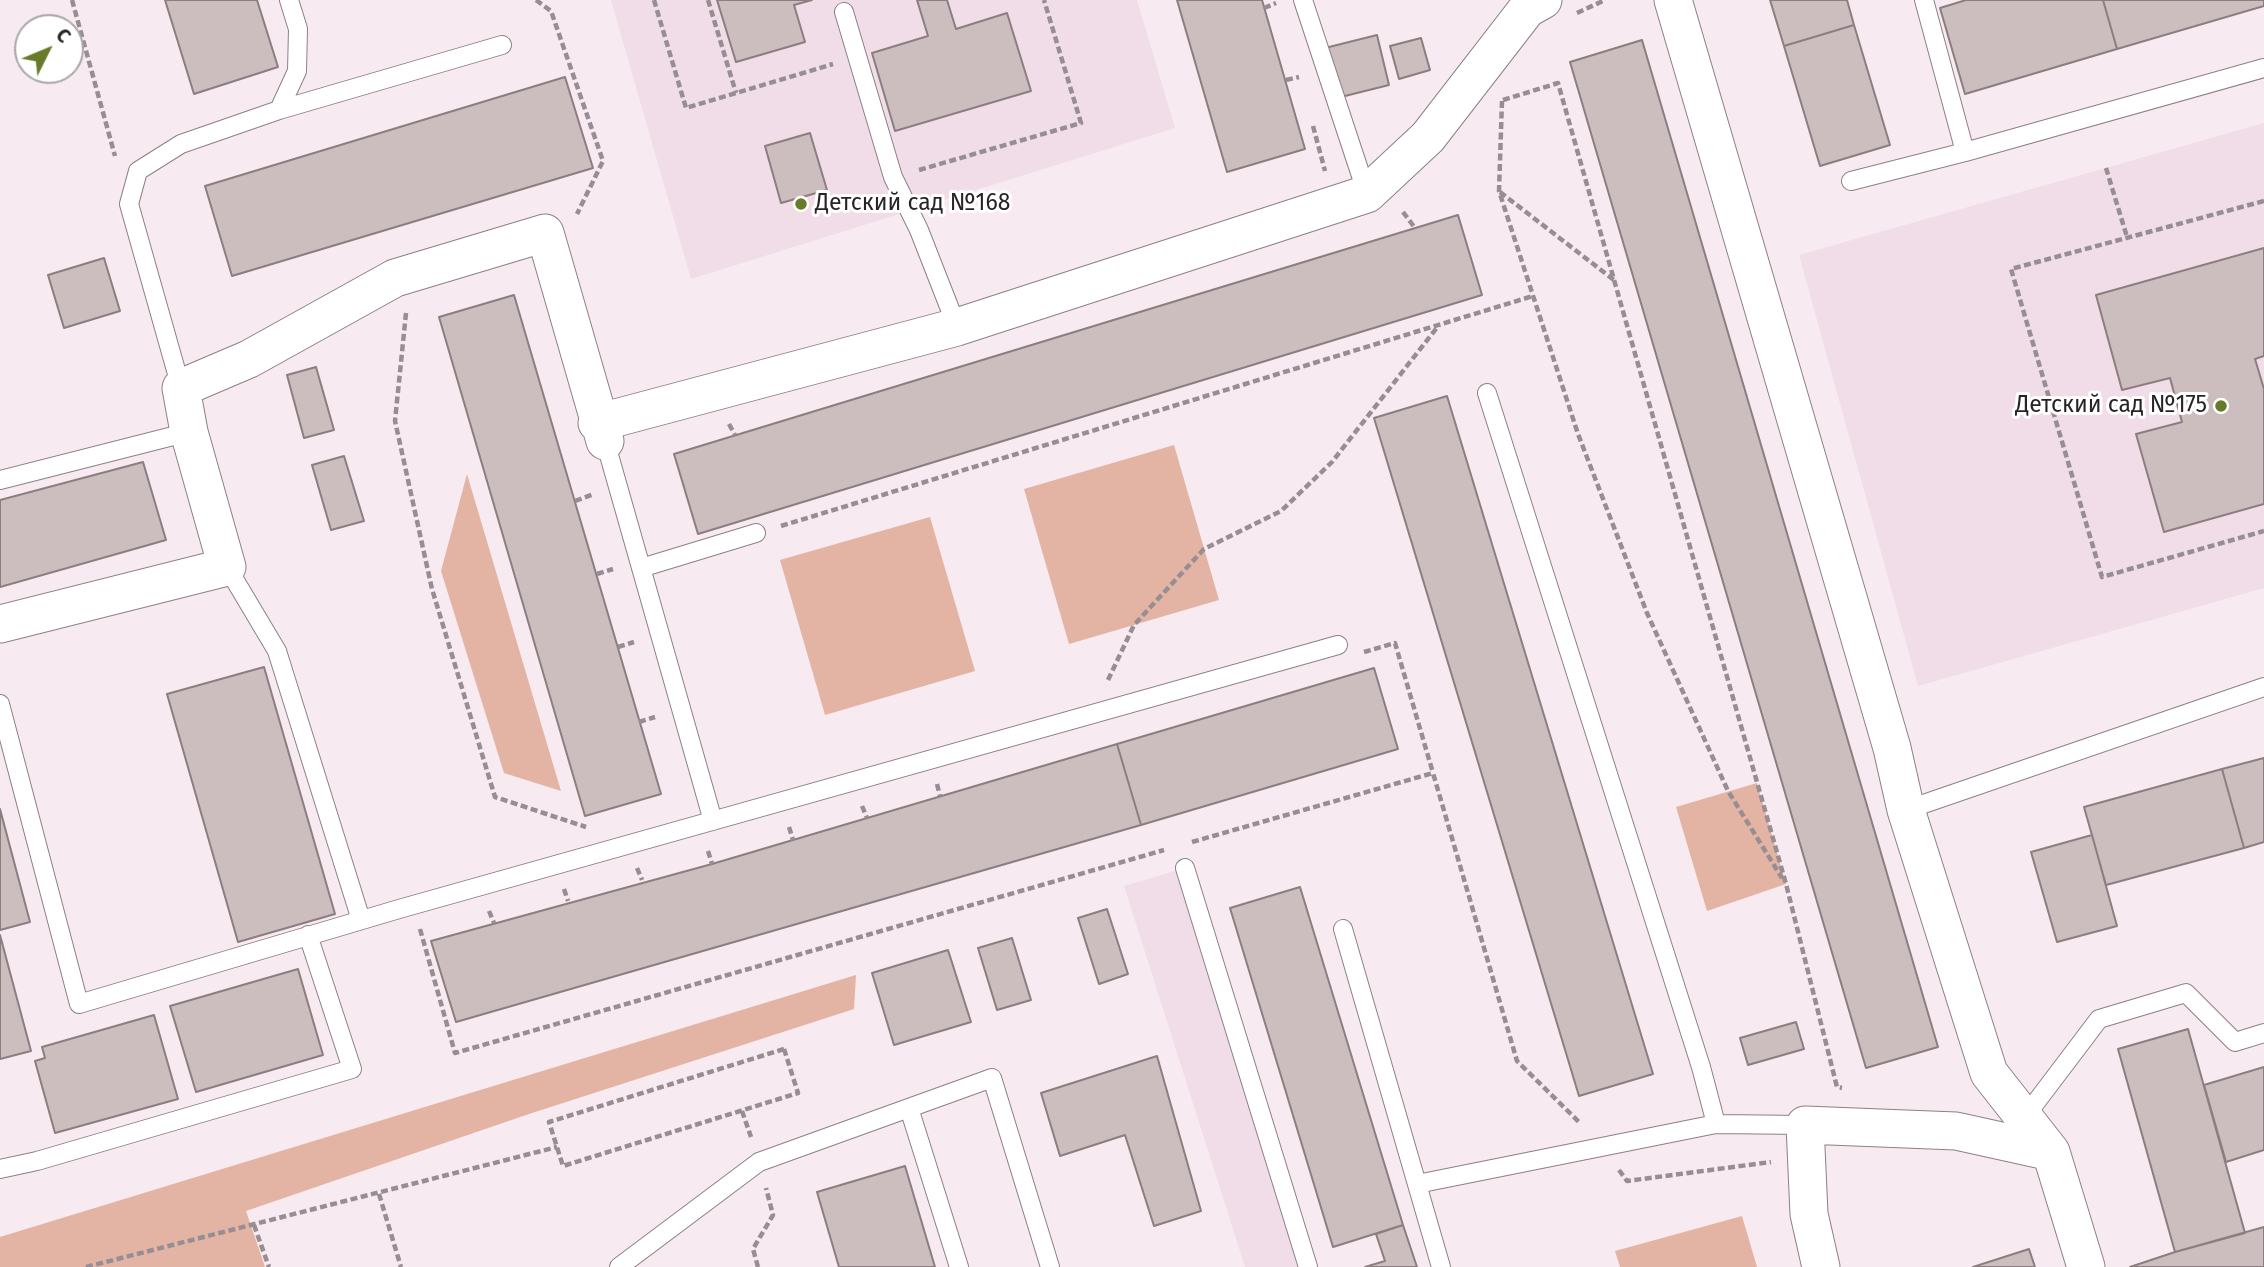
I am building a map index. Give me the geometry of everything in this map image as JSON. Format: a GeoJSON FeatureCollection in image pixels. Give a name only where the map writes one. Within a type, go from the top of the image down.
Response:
{"type":"FeatureCollection","features":[{"type":"Feature","properties":{"kind":"street"},"geometry":{"type":"LineString","coordinates":[[1673,0],[1892,748],[1906,810],[1989,1073],[2051,1152],[2087,1267]]}},
{"type":"Feature","properties":{"kind":"street"},"geometry":{"type":"LineString","coordinates":[[0,624],[227,567],[189,432],[181,388],[249,359],[395,278],[545,233],[601,432],[957,327],[1367,194],[1428,137],[1527,9],[1555,8]]}},
{"type":"Feature","properties":{"kind":"street"},"geometry":{"type":"LineString","coordinates":[[1821,1267],[1809,1214],[1805,1141],[1956,1131],[2051,1152]]}},
{"type":"Feature","properties":{"kind":"lane"},"geometry":{"type":"LineString","coordinates":[[279,110],[297,71],[298,29],[289,0]]}},
{"type":"Feature","properties":{"kind":"lane"},"geometry":{"type":"LineString","coordinates":[[1303,0],[1367,194]]}},
{"type":"Feature","properties":{"kind":"lane"},"geometry":{"type":"LineString","coordinates":[[1924,0],[1965,152]]}},
{"type":"Feature","properties":{"kind":"lane"},"geometry":{"type":"LineString","coordinates":[[844,12],[893,177],[919,230],[957,327]]}},
{"type":"Feature","properties":{"kind":"lane"},"geometry":{"type":"LineString","coordinates":[[181,388],[128,204],[138,171],[181,144],[279,110],[502,45]]}},
{"type":"Feature","properties":{"kind":"lane"},"geometry":{"type":"LineString","coordinates":[[1851,181],[1965,152],[2264,68]]}},
{"type":"Feature","properties":{"kind":"lane"},"geometry":{"type":"LineString","coordinates":[[1488,393],[1693,1040],[1716,1124]]}},
{"type":"Feature","properties":{"kind":"lane"},"geometry":{"type":"LineString","coordinates":[[0,480],[189,432]]}},
{"type":"Feature","properties":{"kind":"lane"},"geometry":{"type":"LineString","coordinates":[[601,432],[713,821]]}},
{"type":"Feature","properties":{"kind":"lane"},"geometry":{"type":"LineString","coordinates":[[641,568],[756,533]]}},
{"type":"Feature","properties":{"kind":"lane"},"geometry":{"type":"LineString","coordinates":[[227,567],[278,651],[361,920]]}},
{"type":"Feature","properties":{"kind":"lane"},"geometry":{"type":"LineString","coordinates":[[0,704],[79,1004],[308,935],[1338,645]]}},
{"type":"Feature","properties":{"kind":"lane"},"geometry":{"type":"LineString","coordinates":[[1906,810],[2264,687]]}},
{"type":"Feature","properties":{"kind":"lane"},"geometry":{"type":"LineString","coordinates":[[1185,868],[1308,1267]]}},
{"type":"Feature","properties":{"kind":"lane"},"geometry":{"type":"LineString","coordinates":[[1343,929],[1441,1267]]}},
{"type":"Feature","properties":{"kind":"lane"},"geometry":{"type":"LineString","coordinates":[[0,1169],[37,1161],[352,1069],[308,935]]}},
{"type":"Feature","properties":{"kind":"lane"},"geometry":{"type":"LineString","coordinates":[[2024,1118],[2099,1019],[2186,993],[2235,1042],[2264,1033]]}},
{"type":"Feature","properties":{"kind":"lane"},"geometry":{"type":"LineString","coordinates":[[619,1267],[759,1162],[992,1078],[1050,1267]]}},
{"type":"Feature","properties":{"kind":"lane"},"geometry":{"type":"LineString","coordinates":[[909,1108],[959,1267]]}},
{"type":"Feature","properties":{"kind":"lane"},"geometry":{"type":"LineString","coordinates":[[1417,1184],[1716,1124],[1805,1141]]}},
{"type":"Feature","properties":{"kind":"path"},"geometry":{"type":"LineString","coordinates":[[72,0],[128,204]]}},
{"type":"Feature","properties":{"kind":"path"},"geometry":{"type":"LineString","coordinates":[[536,0],[551,10],[603,162],[587,199],[551,253]]}},
{"type":"Feature","properties":{"kind":"path"},"geometry":{"type":"LineString","coordinates":[[654,0],[686,108],[857,57]]}},
{"type":"Feature","properties":{"kind":"path"},"geometry":{"type":"LineString","coordinates":[[708,0],[736,93]]}},
{"type":"Feature","properties":{"kind":"path"},"geometry":{"type":"LineString","coordinates":[[893,177],[1081,123],[1044,0]]}},
{"type":"Feature","properties":{"kind":"path"},"geometry":{"type":"LineString","coordinates":[[1555,8],[1605,0]]}},
{"type":"Feature","properties":{"kind":"path"},"geometry":{"type":"LineString","coordinates":[[1264,8],[1278,2]]}},
{"type":"Feature","properties":{"kind":"path"},"geometry":{"type":"LineString","coordinates":[[1286,80],[1299,77]]}},
{"type":"Feature","properties":{"kind":"path"},"geometry":{"type":"LineString","coordinates":[[1502,100],[1558,83],[1786,884],[1837,1087]]}},
{"type":"Feature","properties":{"kind":"path"},"geometry":{"type":"LineString","coordinates":[[1509,88],[1502,100],[1499,191],[1578,434],[1647,613],[1728,791],[1786,884]]}},
{"type":"Feature","properties":{"kind":"path"},"geometry":{"type":"LineString","coordinates":[[2106,168],[2127,237]]}},
{"type":"Feature","properties":{"kind":"path"},"geometry":{"type":"LineString","coordinates":[[1499,191],[1614,280]]}},
{"type":"Feature","properties":{"kind":"path"},"geometry":{"type":"LineString","coordinates":[[2264,201],[2011,269],[2102,577],[2264,531]]}},
{"type":"Feature","properties":{"kind":"path"},"geometry":{"type":"LineString","coordinates":[[1403,211],[1415,228]]}},
{"type":"Feature","properties":{"kind":"path"},"geometry":{"type":"LineString","coordinates":[[756,533],[1533,296]]}},
{"type":"Feature","properties":{"kind":"path"},"geometry":{"type":"LineString","coordinates":[[407,311],[395,421],[432,589],[495,797],[584,828],[598,824]]}},
{"type":"Feature","properties":{"kind":"path"},"geometry":{"type":"LineString","coordinates":[[1092,714],[1134,625],[1204,549],[1280,512],[1332,462],[1440,324]]}},
{"type":"Feature","properties":{"kind":"path"},"geometry":{"type":"LineString","coordinates":[[575,501],[602,492]]}},
{"type":"Feature","properties":{"kind":"path"},"geometry":{"type":"LineString","coordinates":[[1354,655],[1395,643],[1517,1061],[1601,1145],[1627,1181],[1805,1141]]}},
{"type":"Feature","properties":{"kind":"path"},"geometry":{"type":"LineString","coordinates":[[1187,843],[1433,773]]}},
{"type":"Feature","properties":{"kind":"path"},"geometry":{"type":"LineString","coordinates":[[414,905],[454,1053],[1174,847]]}},
{"type":"Feature","properties":{"kind":"path"},"geometry":{"type":"LineString","coordinates":[[784,1049],[798,1093],[563,1166],[557,1147],[549,1122],[784,1049]]}},
{"type":"Feature","properties":{"kind":"path"},"geometry":{"type":"LineString","coordinates":[[86,1267],[557,1147]]}},
{"type":"Feature","properties":{"kind":"path"},"geometry":{"type":"LineString","coordinates":[[379,1194],[401,1267]]}},
{"type":"Feature","properties":{"kind":"path"},"geometry":{"type":"LineString","coordinates":[[254,1225],[269,1267]]}},
{"type":"Feature","properties":{"kind":"shaded area","name":"Детский сад №168"},"geometry":{"type":"Polygon","coordinates":[[[611,0],[1137,0],[1175,128],[691,279],[611,0]]]}},
{"type":"Feature","properties":{"kind":"shaded area"},"geometry":{"type":"Polygon","coordinates":[[[2264,123],[2264,588],[1918,686],[1799,255],[2264,123]]]}},
{"type":"Feature","properties":{"kind":"shaded area"},"geometry":{"type":"Polygon","coordinates":[[[1174,445],[1219,600],[1069,644],[1024,489],[1174,445]]]}},
{"type":"Feature","properties":{"kind":"shaded area"},"geometry":{"type":"Polygon","coordinates":[[[467,474],[561,791],[504,773],[441,571],[467,474]]]}},
{"type":"Feature","properties":{"kind":"shaded area"},"geometry":{"type":"Polygon","coordinates":[[[930,517],[975,671],[825,715],[780,560],[930,517]]]}},
{"type":"Feature","properties":{"kind":"shaded area"},"geometry":{"type":"Polygon","coordinates":[[[1757,783],[1786,884],[1707,911],[1676,807],[1757,783]]]}},
{"type":"Feature","properties":{"kind":"shaded area"},"geometry":{"type":"Polygon","coordinates":[[[1185,868],[1308,1267],[1245,1267],[1124,886],[1185,868]]]}},
{"type":"Feature","properties":{"kind":"shaded area"},"geometry":{"type":"Polygon","coordinates":[[[856,975],[854,1009],[529,1114],[246,1211],[265,1267],[0,1267],[0,1237],[856,975]]]}},
{"type":"Feature","properties":{"kind":"shaded area"},"geometry":{"type":"Polygon","coordinates":[[[1742,1216],[1757,1267],[1620,1267],[1615,1251],[1742,1216]]]}},
{"type":"Feature","properties":{"kind":"building"},"geometry":{"type":"Polygon","coordinates":[[[165,0],[257,0],[278,67],[194,94],[165,0]]]}},
{"type":"Feature","properties":{"kind":"building"},"geometry":{"type":"Polygon","coordinates":[[[717,0],[812,0],[794,5],[805,42],[736,62],[717,0]]]}},
{"type":"Feature","properties":{"kind":"building"},"geometry":{"type":"Polygon","coordinates":[[[917,0],[947,0],[956,29],[1007,13],[1031,91],[895,131],[872,53],[928,36],[917,0]]]}},
{"type":"Feature","properties":{"kind":"building"},"geometry":{"type":"Polygon","coordinates":[[[1177,0],[1262,0],[1305,149],[1227,172],[1177,0]]]}},
{"type":"Feature","properties":{"kind":"building"},"geometry":{"type":"Polygon","coordinates":[[[1770,0],[1847,0],[1854,25],[1784,46],[1770,0]]]}},
{"type":"Feature","properties":{"kind":"building"},"geometry":{"type":"Polygon","coordinates":[[[1966,0],[2103,0],[2117,49],[1965,94],[1940,8],[1966,0]]]}},
{"type":"Feature","properties":{"kind":"building"},"geometry":{"type":"Polygon","coordinates":[[[2103,0],[2264,0],[2264,6],[2117,49],[2103,0]]]}},
{"type":"Feature","properties":{"kind":"building"},"geometry":{"type":"Polygon","coordinates":[[[1854,25],[1890,145],[1820,166],[1784,46],[1854,25]]]}},
{"type":"Feature","properties":{"kind":"building"},"geometry":{"type":"Polygon","coordinates":[[[1377,35],[1389,85],[1337,98],[1325,48],[1377,35]]]}},
{"type":"Feature","properties":{"kind":"building"},"geometry":{"type":"Polygon","coordinates":[[[1421,38],[1430,70],[1399,79],[1390,46],[1421,38]]]}},
{"type":"Feature","properties":{"kind":"building"},"geometry":{"type":"Polygon","coordinates":[[[1642,40],[1938,1047],[1866,1068],[1570,62],[1642,40]]]}},
{"type":"Feature","properties":{"kind":"building"},"geometry":{"type":"Polygon","coordinates":[[[565,77],[593,168],[232,276],[205,186],[565,77]]]}},
{"type":"Feature","properties":{"kind":"building"},"geometry":{"type":"Polygon","coordinates":[[[810,133],[827,190],[781,203],[765,146],[810,133]]]}},
{"type":"Feature","properties":{"kind":"building"},"geometry":{"type":"Polygon","coordinates":[[[1458,215],[1482,295],[698,534],[674,454],[1458,215]]]}},
{"type":"Feature","properties":{"kind":"building","name":"Детский сад №175"},"geometry":{"type":"Polygon","coordinates":[[[2264,248],[2264,356],[2255,359],[2264,389],[2264,504],[2164,532],[2136,434],[2182,422],[2170,378],[2122,390],[2096,295],[2264,248]]]}},
{"type":"Feature","properties":{"kind":"building"},"geometry":{"type":"Polygon","coordinates":[[[104,258],[120,311],[64,328],[48,275],[104,258]]]}},
{"type":"Feature","properties":{"kind":"building"},"geometry":{"type":"Polygon","coordinates":[[[514,295],[661,794],[585,816],[439,317],[514,295]]]}},
{"type":"Feature","properties":{"kind":"building"},"geometry":{"type":"Polygon","coordinates":[[[316,367],[334,430],[304,438],[287,375],[316,367]]]}},
{"type":"Feature","properties":{"kind":"building"},"geometry":{"type":"Polygon","coordinates":[[[1447,396],[1653,1074],[1579,1096],[1374,418],[1447,396]]]}},
{"type":"Feature","properties":{"kind":"building"},"geometry":{"type":"Polygon","coordinates":[[[344,456],[364,521],[331,530],[312,465],[344,456]]]}},
{"type":"Feature","properties":{"kind":"building"},"geometry":{"type":"Polygon","coordinates":[[[143,462],[166,540],[0,587],[0,500],[143,462]]]}},
{"type":"Feature","properties":{"kind":"building"},"geometry":{"type":"Polygon","coordinates":[[[264,667],[335,914],[238,942],[167,694],[264,667]]]}},
{"type":"Feature","properties":{"kind":"building"},"geometry":{"type":"Polygon","coordinates":[[[1374,668],[1398,749],[1141,825],[1117,744],[1374,668]]]}},
{"type":"Feature","properties":{"kind":"building"},"geometry":{"type":"Polygon","coordinates":[[[1117,744],[1141,825],[456,1022],[431,941],[712,864],[1117,744]]]}},
{"type":"Feature","properties":{"kind":"building"},"geometry":{"type":"Polygon","coordinates":[[[2264,758],[2264,842],[2244,848],[2222,769],[2264,758]]]}},
{"type":"Feature","properties":{"kind":"building"},"geometry":{"type":"Polygon","coordinates":[[[2222,769],[2244,848],[2106,885],[2084,807],[2222,769]]]}},
{"type":"Feature","properties":{"kind":"building"},"geometry":{"type":"Polygon","coordinates":[[[0,809],[30,922],[0,930],[0,809]]]}},
{"type":"Feature","properties":{"kind":"building"},"geometry":{"type":"Polygon","coordinates":[[[2092,835],[2117,926],[2057,942],[2031,852],[2092,835]]]}},
{"type":"Feature","properties":{"kind":"building"},"geometry":{"type":"Polygon","coordinates":[[[1300,887],[1403,1225],[1333,1247],[1230,908],[1300,887]]]}},
{"type":"Feature","properties":{"kind":"building"},"geometry":{"type":"Polygon","coordinates":[[[1107,909],[1128,974],[1099,984],[1078,918],[1107,909]]]}},
{"type":"Feature","properties":{"kind":"building"},"geometry":{"type":"Polygon","coordinates":[[[0,935],[31,1051],[0,1059],[0,935]]]}},
{"type":"Feature","properties":{"kind":"building"},"geometry":{"type":"Polygon","coordinates":[[[1012,938],[1031,1000],[997,1010],[978,948],[1012,938]]]}},
{"type":"Feature","properties":{"kind":"building"},"geometry":{"type":"Polygon","coordinates":[[[948,950],[971,1022],[894,1045],[872,973],[948,950]]]}},
{"type":"Feature","properties":{"kind":"building"},"geometry":{"type":"Polygon","coordinates":[[[298,969],[323,1055],[196,1092],[170,1006],[298,969]]]}},
{"type":"Feature","properties":{"kind":"building"},"geometry":{"type":"Polygon","coordinates":[[[154,1015],[178,1099],[55,1133],[35,1061],[45,1058],[42,1047],[154,1015]]]}},
{"type":"Feature","properties":{"kind":"building"},"geometry":{"type":"Polygon","coordinates":[[[1796,1022],[1804,1049],[1748,1065],[1740,1038],[1796,1022]]]}},
{"type":"Feature","properties":{"kind":"building"},"geometry":{"type":"Polygon","coordinates":[[[2188,1029],[2245,1233],[2175,1252],[2118,1049],[2188,1029]]]}},
{"type":"Feature","properties":{"kind":"building"},"geometry":{"type":"Polygon","coordinates":[[[1157,1056],[1201,1211],[1154,1226],[1125,1135],[1060,1156],[1041,1093],[1157,1056]]]}},
{"type":"Feature","properties":{"kind":"building"},"geometry":{"type":"Polygon","coordinates":[[[2264,1067],[2264,1150],[2226,1162],[2204,1085],[2264,1067]]]}},
{"type":"Feature","properties":{"kind":"building"},"geometry":{"type":"Polygon","coordinates":[[[905,1166],[935,1267],[839,1267],[817,1192],[905,1166]]]}},
{"type":"Feature","properties":{"kind":"building"},"geometry":{"type":"Polygon","coordinates":[[[1403,1225],[1417,1267],[1365,1267],[1385,1261],[1376,1234],[1403,1225]]]}},
{"type":"Feature","properties":{"kind":"building"},"geometry":{"type":"Polygon","coordinates":[[[2264,1227],[2264,1267],[2130,1267],[2175,1252],[2264,1227]]]}},
{"type":"Feature","properties":{"kind":"building"},"geometry":{"type":"Polygon","coordinates":[[[2029,1249],[2035,1267],[1973,1267],[2029,1249]]]}},
{"type":"Feature","properties":{"kind":"place","name":"Детский сад №168"},"geometry":{"type":"Point","coordinates":[801,204]}},
{"type":"Feature","properties":{"kind":"place","name":"Детский сад №175"},"geometry":{"type":"Point","coordinates":[2221,406]}}]}
